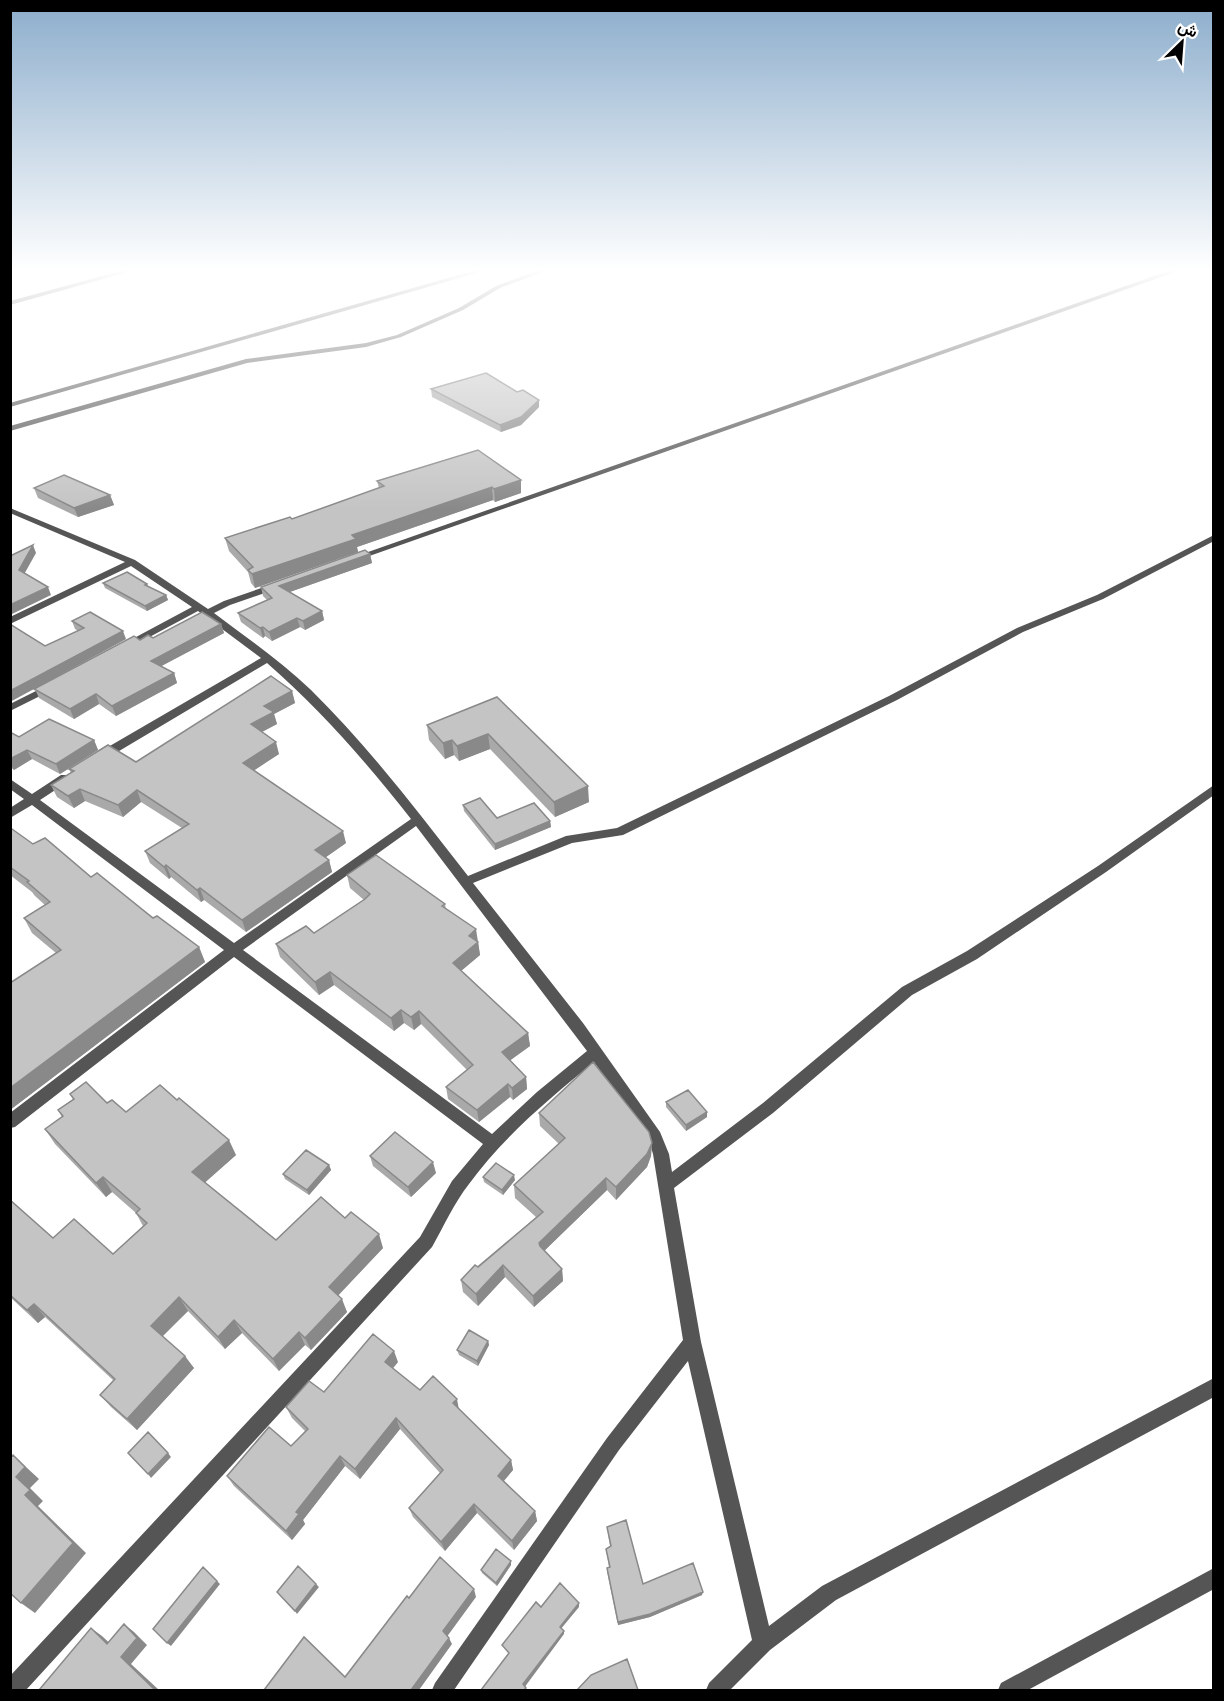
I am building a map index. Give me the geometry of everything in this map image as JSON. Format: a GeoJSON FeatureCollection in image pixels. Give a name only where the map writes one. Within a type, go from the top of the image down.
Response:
{"type":"FeatureCollection","features":[{"type":"Feature","properties":{"kind":"street"},"geometry":{"type":"LineString","coordinates":[[10,405],[205,349]]}},
{"type":"Feature","properties":{"kind":"street"},"geometry":{"type":"LineString","coordinates":[[10,429],[246,361],[333,349]]}},
{"type":"Feature","properties":{"kind":"street"},"geometry":{"type":"LineString","coordinates":[[350,560],[951,349]]}},
{"type":"Feature","properties":{"kind":"street"},"geometry":{"type":"LineString","coordinates":[[10,510],[132,562],[268,658],[307,692],[386,779],[596,1052],[655,1137],[666,1185],[692,1342],[763,1643]]}},
{"type":"Feature","properties":{"kind":"street"},"geometry":{"type":"LineString","coordinates":[[464,882],[570,839],[619,832],[892,698],[1020,630],[1100,597],[1214,537]]}},
{"type":"Feature","properties":{"kind":"street"},"geometry":{"type":"LineString","coordinates":[[10,621],[132,562]]}},
{"type":"Feature","properties":{"kind":"street"},"geometry":{"type":"LineString","coordinates":[[115,652],[203,610],[283,583]]}},
{"type":"Feature","properties":{"kind":"street"},"geometry":{"type":"LineString","coordinates":[[10,814],[82,767],[268,658]]}},
{"type":"Feature","properties":{"kind":"street"},"geometry":{"type":"LineString","coordinates":[[10,708],[63,680]]}},
{"type":"Feature","properties":{"kind":"street"},"geometry":{"type":"LineString","coordinates":[[10,783],[493,1143]]}},
{"type":"Feature","properties":{"kind":"street"},"geometry":{"type":"LineString","coordinates":[[666,1185],[768,1107],[907,991],[982,948],[1102,869],[1214,789]]}},
{"type":"Feature","properties":{"kind":"street"},"geometry":{"type":"LineString","coordinates":[[10,1122],[233,950],[417,820]]}},
{"type":"Feature","properties":{"kind":"street"},"geometry":{"type":"LineString","coordinates":[[12,1690],[426,1242],[463,1180],[493,1143],[544,1094],[596,1052]]}},
{"type":"Feature","properties":{"kind":"street"},"geometry":{"type":"LineString","coordinates":[[442,1690],[613,1444],[692,1342]]}},
{"type":"Feature","properties":{"kind":"street"},"geometry":{"type":"LineString","coordinates":[[716,1690],[763,1643],[829,1593],[1214,1386]]}},
{"type":"Feature","properties":{"kind":"street"},"geometry":{"type":"LineString","coordinates":[[1008,1690],[1214,1578]]}},
{"type":"Feature","properties":{"kind":"building"},"geometry":{"type":"Polygon","coordinates":[[[486,373],[517,392],[523,390],[539,400],[521,417],[500,425],[431,389],[486,373]]]}},
{"type":"Feature","properties":{"kind":"building"},"geometry":{"type":"Polygon","coordinates":[[[478,450],[521,480],[494,489],[492,487],[352,535],[356,539],[252,574],[248,570],[253,567],[225,538],[290,517],[292,519],[384,486],[377,481],[478,450]]]}},
{"type":"Feature","properties":{"kind":"building"},"geometry":{"type":"Polygon","coordinates":[[[64,475],[110,495],[74,508],[34,488],[64,475]]]}},
{"type":"Feature","properties":{"kind":"building"},"geometry":{"type":"Polygon","coordinates":[[[33,545],[19,570],[48,587],[10,605],[10,556],[33,545]]]}},
{"type":"Feature","properties":{"kind":"building"},"geometry":{"type":"Polygon","coordinates":[[[365,550],[370,554],[279,586],[322,611],[303,621],[297,618],[269,632],[238,613],[272,598],[261,587],[365,550]]]}},
{"type":"Feature","properties":{"kind":"building"},"geometry":{"type":"Polygon","coordinates":[[[127,572],[147,584],[145,585],[166,595],[145,606],[103,583],[127,572]]]}},
{"type":"Feature","properties":{"kind":"building"},"geometry":{"type":"Polygon","coordinates":[[[90,612],[123,631],[10,691],[10,624],[45,646],[84,628],[72,621],[90,612]]]}},
{"type":"Feature","properties":{"kind":"building"},"geometry":{"type":"Polygon","coordinates":[[[202,612],[221,624],[151,661],[174,673],[112,706],[96,694],[70,709],[34,689],[134,636],[140,640],[148,635],[153,638],[202,612]]]}},
{"type":"Feature","properties":{"kind":"building"},"geometry":{"type":"Polygon","coordinates":[[[271,676],[292,691],[264,706],[274,712],[251,724],[276,742],[243,763],[343,831],[315,850],[329,860],[242,920],[200,888],[197,890],[166,865],[164,867],[145,851],[189,824],[137,790],[118,805],[80,789],[68,796],[51,785],[74,771],[69,769],[108,745],[136,762],[271,676]]]}},
{"type":"Feature","properties":{"kind":"building"},"geometry":{"type":"Polygon","coordinates":[[[497,697],[588,786],[554,802],[488,734],[457,746],[452,740],[443,743],[427,725],[497,697]]]}},
{"type":"Feature","properties":{"kind":"building"},"geometry":{"type":"Polygon","coordinates":[[[49,719],[94,740],[56,764],[27,750],[10,759],[10,732],[19,737],[49,719]]]}},
{"type":"Feature","properties":{"kind":"building"},"geometry":{"type":"Polygon","coordinates":[[[480,798],[497,818],[534,803],[550,821],[495,844],[463,805],[480,798]]]}},
{"type":"Feature","properties":{"kind":"building"},"geometry":{"type":"Polygon","coordinates":[[[12,829],[33,844],[45,838],[91,877],[97,873],[153,918],[157,916],[199,947],[10,1088],[10,983],[61,950],[24,918],[50,902],[27,882],[29,881],[10,867],[10,830],[12,829]]]}},
{"type":"Feature","properties":{"kind":"building"},"geometry":{"type":"Polygon","coordinates":[[[376,855],[476,929],[469,936],[478,942],[453,963],[528,1033],[502,1052],[526,1077],[512,1088],[508,1084],[477,1110],[446,1087],[473,1065],[419,1011],[411,1017],[401,1010],[391,1018],[330,972],[315,982],[276,944],[306,926],[314,933],[365,899],[370,894],[347,875],[376,855]]]}},
{"type":"Feature","properties":{"kind":"building"},"geometry":{"type":"Polygon","coordinates":[[[593,1062],[649,1132],[652,1143],[647,1154],[616,1187],[606,1178],[539,1243],[562,1269],[533,1296],[503,1265],[476,1294],[461,1280],[475,1265],[478,1267],[543,1212],[514,1185],[565,1138],[539,1113],[593,1062]]]}},
{"type":"Feature","properties":{"kind":"building"},"geometry":{"type":"Polygon","coordinates":[[[86,1082],[107,1103],[112,1100],[126,1112],[160,1085],[177,1100],[179,1098],[229,1140],[192,1172],[276,1240],[321,1197],[345,1218],[351,1212],[379,1234],[329,1287],[342,1299],[305,1338],[299,1332],[273,1359],[234,1320],[218,1337],[179,1297],[151,1326],[185,1356],[127,1419],[100,1395],[115,1379],[34,1304],[27,1310],[10,1295],[10,1200],[53,1238],[74,1219],[113,1254],[147,1223],[136,1213],[140,1209],[103,1177],[96,1183],[45,1129],[63,1116],[58,1110],[74,1099],[70,1094],[86,1082]]]}},
{"type":"Feature","properties":{"kind":"building"},"geometry":{"type":"Polygon","coordinates":[[[688,1090],[707,1112],[686,1125],[666,1102],[688,1090]]]}},
{"type":"Feature","properties":{"kind":"building"},"geometry":{"type":"Polygon","coordinates":[[[395,1132],[433,1162],[408,1187],[370,1156],[395,1132]]]}},
{"type":"Feature","properties":{"kind":"building"},"geometry":{"type":"Polygon","coordinates":[[[306,1150],[329,1165],[307,1190],[283,1174],[306,1150]]]}},
{"type":"Feature","properties":{"kind":"building"},"geometry":{"type":"Polygon","coordinates":[[[496,1163],[514,1175],[502,1190],[483,1177],[496,1163]]]}},
{"type":"Feature","properties":{"kind":"building"},"geometry":{"type":"Polygon","coordinates":[[[469,1330],[488,1341],[477,1361],[457,1350],[469,1330]]]}},
{"type":"Feature","properties":{"kind":"building"},"geometry":{"type":"Polygon","coordinates":[[[373,1334],[394,1351],[385,1362],[420,1390],[433,1376],[457,1399],[453,1403],[511,1460],[498,1476],[535,1511],[512,1541],[474,1504],[441,1542],[409,1508],[443,1470],[396,1418],[355,1469],[340,1456],[296,1512],[299,1514],[286,1531],[227,1476],[269,1427],[291,1446],[308,1429],[286,1407],[309,1381],[324,1392],[373,1334]]]}},
{"type":"Feature","properties":{"kind":"building"},"geometry":{"type":"Polygon","coordinates":[[[148,1432],[168,1453],[148,1474],[128,1453],[148,1432]]]}},
{"type":"Feature","properties":{"kind":"building"},"geometry":{"type":"Polygon","coordinates":[[[13,1455],[25,1467],[16,1477],[30,1490],[25,1495],[73,1543],[21,1603],[10,1593],[10,1458],[13,1455]]]}},
{"type":"Feature","properties":{"kind":"building"},"geometry":{"type":"Polygon","coordinates":[[[626,1520],[643,1584],[693,1563],[703,1592],[650,1614],[618,1622],[607,1568],[610,1567],[606,1549],[611,1546],[607,1527],[626,1520]]]}},
{"type":"Feature","properties":{"kind":"building"},"geometry":{"type":"Polygon","coordinates":[[[496,1549],[511,1561],[496,1583],[481,1570],[496,1549]]]}},
{"type":"Feature","properties":{"kind":"building"},"geometry":{"type":"Polygon","coordinates":[[[440,1557],[474,1589],[443,1631],[449,1638],[411,1690],[264,1690],[304,1637],[345,1677],[440,1557]]]}},
{"type":"Feature","properties":{"kind":"building"},"geometry":{"type":"Polygon","coordinates":[[[298,1566],[316,1584],[295,1611],[277,1592],[298,1566]]]}},
{"type":"Feature","properties":{"kind":"building"},"geometry":{"type":"Polygon","coordinates":[[[203,1567],[217,1581],[167,1643],[153,1629],[203,1567]]]}},
{"type":"Feature","properties":{"kind":"building"},"geometry":{"type":"Polygon","coordinates":[[[560,1583],[579,1603],[560,1627],[564,1631],[523,1684],[526,1688],[524,1690],[481,1690],[509,1653],[502,1645],[536,1602],[541,1607],[560,1583]]]}},
{"type":"Feature","properties":{"kind":"building"},"geometry":{"type":"Polygon","coordinates":[[[124,1624],[137,1638],[121,1657],[155,1690],[39,1690],[91,1628],[107,1644],[124,1624]]]}},
{"type":"Feature","properties":{"kind":"building"},"geometry":{"type":"Polygon","coordinates":[[[627,1659],[638,1690],[577,1690],[591,1675],[627,1659]]]}}]}
